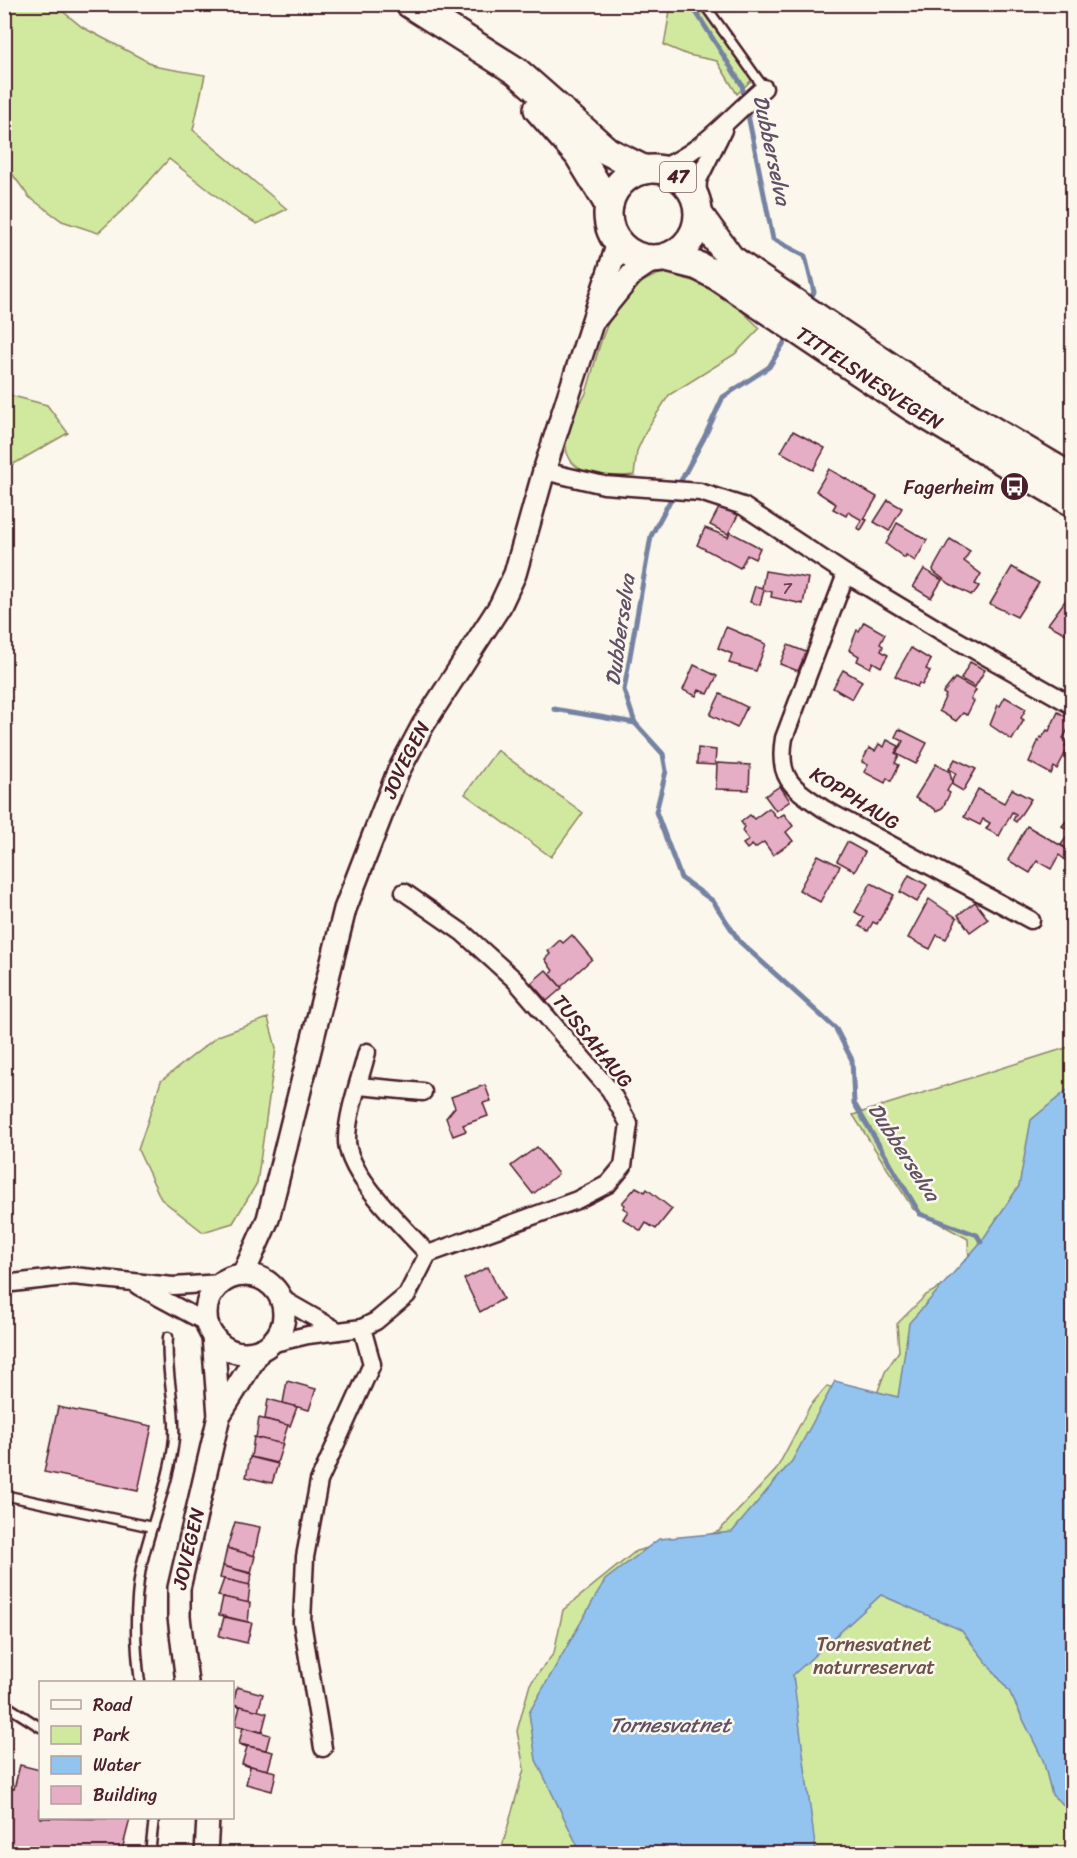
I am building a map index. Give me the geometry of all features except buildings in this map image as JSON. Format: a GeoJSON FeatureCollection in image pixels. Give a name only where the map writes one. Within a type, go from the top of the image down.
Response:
{"type":"FeatureCollection","features":[{"type":"Feature","properties":{"kind":"main road","name":"47"},"geometry":{"type":"LineString","coordinates":[[410,4],[477,49],[516,71],[608,151],[651,170],[682,179],[698,208],[696,229],[679,252],[659,259],[634,255],[618,243],[610,225],[609,205],[578,154],[477,49]]}},
{"type":"Feature","properties":{"kind":"main road","name":"47"},"geometry":{"type":"LineString","coordinates":[[609,205],[621,182],[651,170]]}},
{"type":"Feature","properties":{"kind":"main road","name":"TITTELSNESVEGEN"},"geometry":{"type":"LineString","coordinates":[[698,208],[746,283]]}},
{"type":"Feature","properties":{"kind":"main road","name":"TITTELSNESVEGEN"},"geometry":{"type":"LineString","coordinates":[[659,259],[698,266],[746,283],[837,346],[912,407],[1072,502]]}},
{"type":"Feature","properties":{"kind":"main road","name":"TITTELSNESVEGEN"},"geometry":{"type":"LineString","coordinates":[[837,346],[924,390],[1072,478]]}},
{"type":"Feature","properties":{"kind":"street"},"geometry":{"type":"LineString","coordinates":[[651,170],[680,161],[725,126],[764,88]]}},
{"type":"Feature","properties":{"kind":"street"},"geometry":{"type":"LineString","coordinates":[[698,208],[698,180],[725,126]]}},
{"type":"Feature","properties":{"kind":"street","name":"JOVEGEN"},"geometry":{"type":"LineString","coordinates":[[243,1275],[268,1219],[345,909],[373,831],[398,772],[423,725],[500,606],[515,574],[544,471],[618,243]]}},
{"type":"Feature","properties":{"kind":"street","name":"JOVEGEN"},"geometry":{"type":"LineString","coordinates":[[593,322],[632,274],[659,259]]}},
{"type":"Feature","properties":{"kind":"street"},"geometry":{"type":"LineString","coordinates":[[544,471],[604,485],[678,489],[716,495],[743,506],[846,574],[939,630],[1072,705]]}},
{"type":"Feature","properties":{"kind":"street","name":"KOPPHAUG"},"geometry":{"type":"LineString","coordinates":[[846,574],[784,738],[780,759],[786,777],[799,792],[824,809],[1031,920]]}},
{"type":"Feature","properties":{"kind":"street","name":"TUSSAHAUG"},"geometry":{"type":"LineString","coordinates":[[404,892],[463,933],[515,980],[610,1090],[629,1124],[623,1166],[608,1184],[577,1200],[428,1254]]}},
{"type":"Feature","properties":{"kind":"street"},"geometry":{"type":"LineString","coordinates":[[134,1284],[210,1329],[222,1346],[234,1352],[247,1353],[338,1330],[362,1328],[376,1321],[407,1295],[428,1254],[360,1176],[351,1159],[346,1141],[367,1052]]}},
{"type":"Feature","properties":{"kind":"street"},"geometry":{"type":"LineString","coordinates":[[358,1086],[423,1092]]}},
{"type":"Feature","properties":{"kind":"street","name":"JOVEGEN"},"geometry":{"type":"LineString","coordinates":[[266,1281],[268,1219]]}},
{"type":"Feature","properties":{"kind":"street"},"geometry":{"type":"LineString","coordinates":[[4,1284],[73,1276],[134,1284],[173,1286],[222,1283],[243,1275],[266,1281],[282,1299],[338,1330]]}},
{"type":"Feature","properties":{"kind":"street"},"geometry":{"type":"LineString","coordinates":[[210,1329],[209,1301],[222,1283]]}},
{"type":"Feature","properties":{"kind":"street"},"geometry":{"type":"LineString","coordinates":[[265,1347],[283,1324],[282,1299]]}},
{"type":"Feature","properties":{"kind":"street"},"geometry":{"type":"LineString","coordinates":[[323,1748],[302,1622],[305,1557],[319,1481],[372,1365],[362,1328]]}},
{"type":"Feature","properties":{"kind":"street","name":"JOVEGEN"},"geometry":{"type":"LineString","coordinates":[[210,1329],[219,1416]]}},
{"type":"Feature","properties":{"kind":"street","name":"JOVEGEN"},"geometry":{"type":"LineString","coordinates":[[187,1681],[179,1617],[179,1588],[183,1561],[219,1416],[265,1347]]}},
{"type":"Feature","properties":{"kind":"street"},"geometry":{"type":"LineString","coordinates":[[206,1854],[208,1819]]}},
{"type":"Feature","properties":{"kind":"lane"},"geometry":{"type":"LineString","coordinates":[[704,4],[764,88]]}},
{"type":"Feature","properties":{"kind":"lane"},"geometry":{"type":"LineString","coordinates":[[140,1681],[136,1619],[138,1591],[174,1437],[172,1393],[166,1358],[168,1337]]}},
{"type":"Feature","properties":{"kind":"lane"},"geometry":{"type":"LineString","coordinates":[[4,1495],[152,1527]]}},
{"type":"Feature","properties":{"kind":"lane"},"geometry":{"type":"LineString","coordinates":[[4,1704],[39,1726]]}},
{"type":"Feature","properties":{"kind":"lane"},"geometry":{"type":"LineString","coordinates":[[150,1854],[154,1819]]}},
{"type":"Feature","properties":{"kind":"green space"},"geometry":{"type":"Polygon","coordinates":[[[5,4],[55,5],[82,27],[158,67],[205,75],[193,130],[287,209],[257,224],[238,213],[169,159],[129,204],[98,233],[62,221],[29,197],[5,164],[5,4]]]}},
{"type":"Feature","properties":{"kind":"green space"},"geometry":{"type":"Polygon","coordinates":[[[671,5],[713,5],[720,21],[759,73],[737,94],[717,61],[688,55],[664,45],[671,5]]]}},
{"type":"Feature","properties":{"kind":"green space"},"geometry":{"type":"Polygon","coordinates":[[[664,272],[718,289],[760,328],[735,354],[669,395],[647,429],[637,451],[634,475],[602,476],[588,473],[577,467],[569,458],[566,447],[567,432],[574,413],[586,393],[603,336],[612,317],[634,290],[645,281],[664,272]]]}},
{"type":"Feature","properties":{"kind":"green space"},"geometry":{"type":"Polygon","coordinates":[[[5,394],[47,405],[68,433],[5,469],[5,394]]]}},
{"type":"Feature","properties":{"kind":"green space"},"geometry":{"type":"Polygon","coordinates":[[[497,750],[583,813],[551,857],[465,794],[497,750]]]}},
{"type":"Feature","properties":{"kind":"green space"},"geometry":{"type":"Polygon","coordinates":[[[268,1018],[276,1048],[257,1183],[233,1223],[203,1232],[161,1199],[138,1150],[161,1081],[218,1036],[268,1018]]]}},
{"type":"Feature","properties":{"kind":"green space","name":"Tornesvatnet"},"geometry":{"type":"Polygon","coordinates":[[[1072,1046],[1072,1853],[500,1854],[524,1769],[517,1731],[530,1684],[554,1653],[563,1610],[636,1551],[675,1541],[701,1538],[719,1531],[776,1470],[810,1406],[827,1386],[875,1399],[885,1372],[899,1351],[897,1324],[926,1295],[951,1281],[969,1263],[968,1239],[913,1209],[853,1115],[1072,1046]]]}},
{"type":"Feature","properties":{"kind":"water","name":"Tornesvatnet"},"geometry":{"type":"Polygon","coordinates":[[[1072,1086],[1072,1812],[1052,1795],[1043,1760],[1009,1691],[961,1630],[881,1595],[793,1675],[816,1853],[581,1853],[536,1760],[529,1713],[605,1580],[659,1539],[732,1532],[792,1461],[835,1381],[898,1397],[909,1323],[981,1242],[1019,1186],[1031,1120],[1072,1086]]]}},
{"type":"Feature","properties":{"kind":"waterway","name":"Dubberselva"},"geometry":{"type":"LineString","coordinates":[[691,4],[742,85],[773,239],[805,256],[814,292],[809,302]]}},
{"type":"Feature","properties":{"kind":"waterway","name":"Dubberselva"},"geometry":{"type":"LineString","coordinates":[[790,333],[769,367],[723,397],[704,438],[651,536],[624,690],[635,723],[663,754],[666,771],[656,812],[681,878],[713,901],[740,942],[836,1029],[852,1060],[854,1103],[920,1214],[977,1235],[981,1242]]}},
{"type":"Feature","properties":{"kind":"waterway"},"geometry":{"type":"LineString","coordinates":[[554,709],[635,723]]}},
{"type":"Feature","properties":{"kind":"place","name":"Fagerheim"},"geometry":{"type":"Point","coordinates":[1015,487]}},
{"type":"Feature","properties":{"kind":"park label","name":"Tornesvatnet naturreservat"},"geometry":{"type":"Point","coordinates":[874,1656]}}]}
